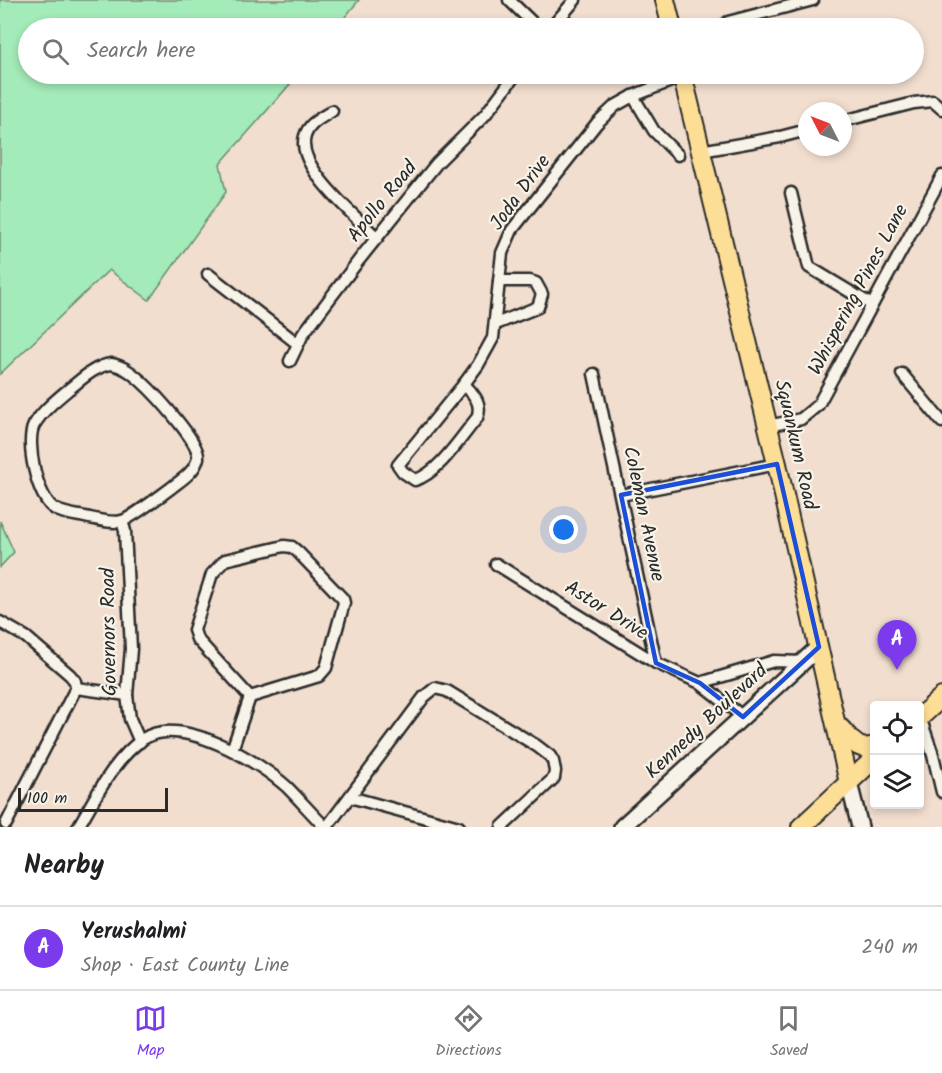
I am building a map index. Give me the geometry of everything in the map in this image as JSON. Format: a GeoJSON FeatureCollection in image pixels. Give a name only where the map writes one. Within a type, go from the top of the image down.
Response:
{"type":"FeatureCollection","features":[{"type":"Feature","properties":{"kind":"main road"},"geometry":{"type":"LineString","coordinates":[[665,0],[670,18]]}},
{"type":"Feature","properties":{"kind":"main road","name":"Squankum Road"},"geometry":{"type":"LineString","coordinates":[[687,84],[701,151],[777,464],[849,783]]}},
{"type":"Feature","properties":{"kind":"main road"},"geometry":{"type":"LineString","coordinates":[[924,713],[942,697]]}},
{"type":"Feature","properties":{"kind":"main road"},"geometry":{"type":"LineString","coordinates":[[836,724],[859,748],[870,747]]}},
{"type":"Feature","properties":{"kind":"main road"},"geometry":{"type":"LineString","coordinates":[[801,827],[870,763]]}},
{"type":"Feature","properties":{"kind":"street"},"geometry":{"type":"LineString","coordinates":[[509,0],[528,18]]}},
{"type":"Feature","properties":{"kind":"street"},"geometry":{"type":"LineString","coordinates":[[560,18],[575,0]]}},
{"type":"Feature","properties":{"kind":"street"},"geometry":{"type":"LineString","coordinates":[[743,18],[813,0]]}},
{"type":"Feature","properties":{"kind":"street","name":"Apollo Road"},"geometry":{"type":"LineString","coordinates":[[290,362],[303,334],[377,238],[437,163],[485,115],[508,84]]}},
{"type":"Feature","properties":{"kind":"street","name":"Joda Drive"},"geometry":{"type":"LineString","coordinates":[[464,384],[479,404],[480,412],[477,418],[434,469],[415,480],[403,472],[398,465],[464,384],[493,338],[502,253],[512,230],[597,123],[615,106],[661,84]]}},
{"type":"Feature","properties":{"kind":"street"},"geometry":{"type":"LineString","coordinates":[[633,96],[654,132],[678,155]]}},
{"type":"Feature","properties":{"kind":"street"},"geometry":{"type":"LineString","coordinates":[[852,119],[914,103],[933,101],[942,109]]}},
{"type":"Feature","properties":{"kind":"street"},"geometry":{"type":"LineString","coordinates":[[332,111],[313,122],[305,135],[303,151],[311,168],[324,184],[377,238]]}},
{"type":"Feature","properties":{"kind":"street"},"geometry":{"type":"LineString","coordinates":[[701,151],[798,132]]}},
{"type":"Feature","properties":{"kind":"street","name":"Whispering Pines Lane"},"geometry":{"type":"LineString","coordinates":[[768,426],[801,419],[818,405],[942,176]]}},
{"type":"Feature","properties":{"kind":"street"},"geometry":{"type":"LineString","coordinates":[[791,193],[809,267],[872,305]]}},
{"type":"Feature","properties":{"kind":"street"},"geometry":{"type":"LineString","coordinates":[[208,274],[298,344]]}},
{"type":"Feature","properties":{"kind":"street"},"geometry":{"type":"LineString","coordinates":[[496,324],[537,306],[542,294],[536,283],[530,281],[499,281]]}},
{"type":"Feature","properties":{"kind":"street"},"geometry":{"type":"LineString","coordinates":[[110,364],[120,366],[143,383],[193,441],[198,453],[198,459],[192,471],[170,489],[122,521],[98,519],[55,509],[45,501],[38,482],[30,441],[33,427],[56,400],[89,373],[110,364]]}},
{"type":"Feature","properties":{"kind":"street","name":"Coleman Avenue"},"geometry":{"type":"LineString","coordinates":[[594,374],[656,663]]}},
{"type":"Feature","properties":{"kind":"street"},"geometry":{"type":"LineString","coordinates":[[902,374],[942,422]]}},
{"type":"Feature","properties":{"kind":"street"},"geometry":{"type":"LineString","coordinates":[[621,495],[777,464]]}},
{"type":"Feature","properties":{"kind":"street","name":"Governors Road"},"geometry":{"type":"LineString","coordinates":[[122,521],[125,531],[131,649],[128,695],[130,719],[140,742]]}},
{"type":"Feature","properties":{"kind":"street"},"geometry":{"type":"LineString","coordinates":[[284,546],[292,547],[343,599],[344,603],[326,668],[319,676],[250,697],[197,639],[195,625],[212,574],[225,560],[284,546]]}},
{"type":"Feature","properties":{"kind":"street","name":"Astor Drive"},"geometry":{"type":"LineString","coordinates":[[496,564],[656,663],[700,683],[743,717]]}},
{"type":"Feature","properties":{"kind":"street"},"geometry":{"type":"LineString","coordinates":[[0,622],[26,637],[70,675],[75,681],[76,688],[8,824]]}},
{"type":"Feature","properties":{"kind":"street","name":"Kennedy Boulevard"},"geometry":{"type":"LineString","coordinates":[[622,827],[819,647]]}},
{"type":"Feature","properties":{"kind":"street"},"geometry":{"type":"LineString","coordinates":[[700,683],[774,661],[802,662]]}},
{"type":"Feature","properties":{"kind":"street"},"geometry":{"type":"LineString","coordinates":[[76,688],[128,695]]}},
{"type":"Feature","properties":{"kind":"street"},"geometry":{"type":"LineString","coordinates":[[78,827],[113,769],[127,752],[140,742],[161,732],[193,735],[232,750],[286,786],[326,827],[424,697],[430,690],[441,688],[537,746],[553,761],[555,771],[550,783],[502,827]]}},
{"type":"Feature","properties":{"kind":"street"},"geometry":{"type":"LineString","coordinates":[[232,750],[250,697]]}},
{"type":"Feature","properties":{"kind":"street"},"geometry":{"type":"LineString","coordinates":[[924,729],[942,792]]}},
{"type":"Feature","properties":{"kind":"street","name":"Squankum Road"},"geometry":{"type":"LineString","coordinates":[[849,783],[860,827]]}},
{"type":"Feature","properties":{"kind":"street"},"geometry":{"type":"LineString","coordinates":[[350,796],[459,827]]}},
{"type":"Feature","properties":{"kind":"highlighted area"},"geometry":{"type":"Polygon","coordinates":[[[777,464],[819,647],[743,717],[700,683],[656,663],[621,495],[777,464]]]}},
{"type":"Feature","properties":{"kind":"green space"},"geometry":{"type":"Polygon","coordinates":[[[0,0],[359,0],[344,18],[18,18],[18,84],[290,84],[220,164],[226,192],[149,300],[109,270],[0,374],[0,0]]]}},
{"type":"Feature","properties":{"kind":"green space"},"geometry":{"type":"Polygon","coordinates":[[[0,521],[14,552],[0,567],[0,521]]]}},
{"type":"Feature","properties":{"kind":"place","name":"Yerushalmi"},"geometry":{"type":"Point","coordinates":[897,670]}}]}
